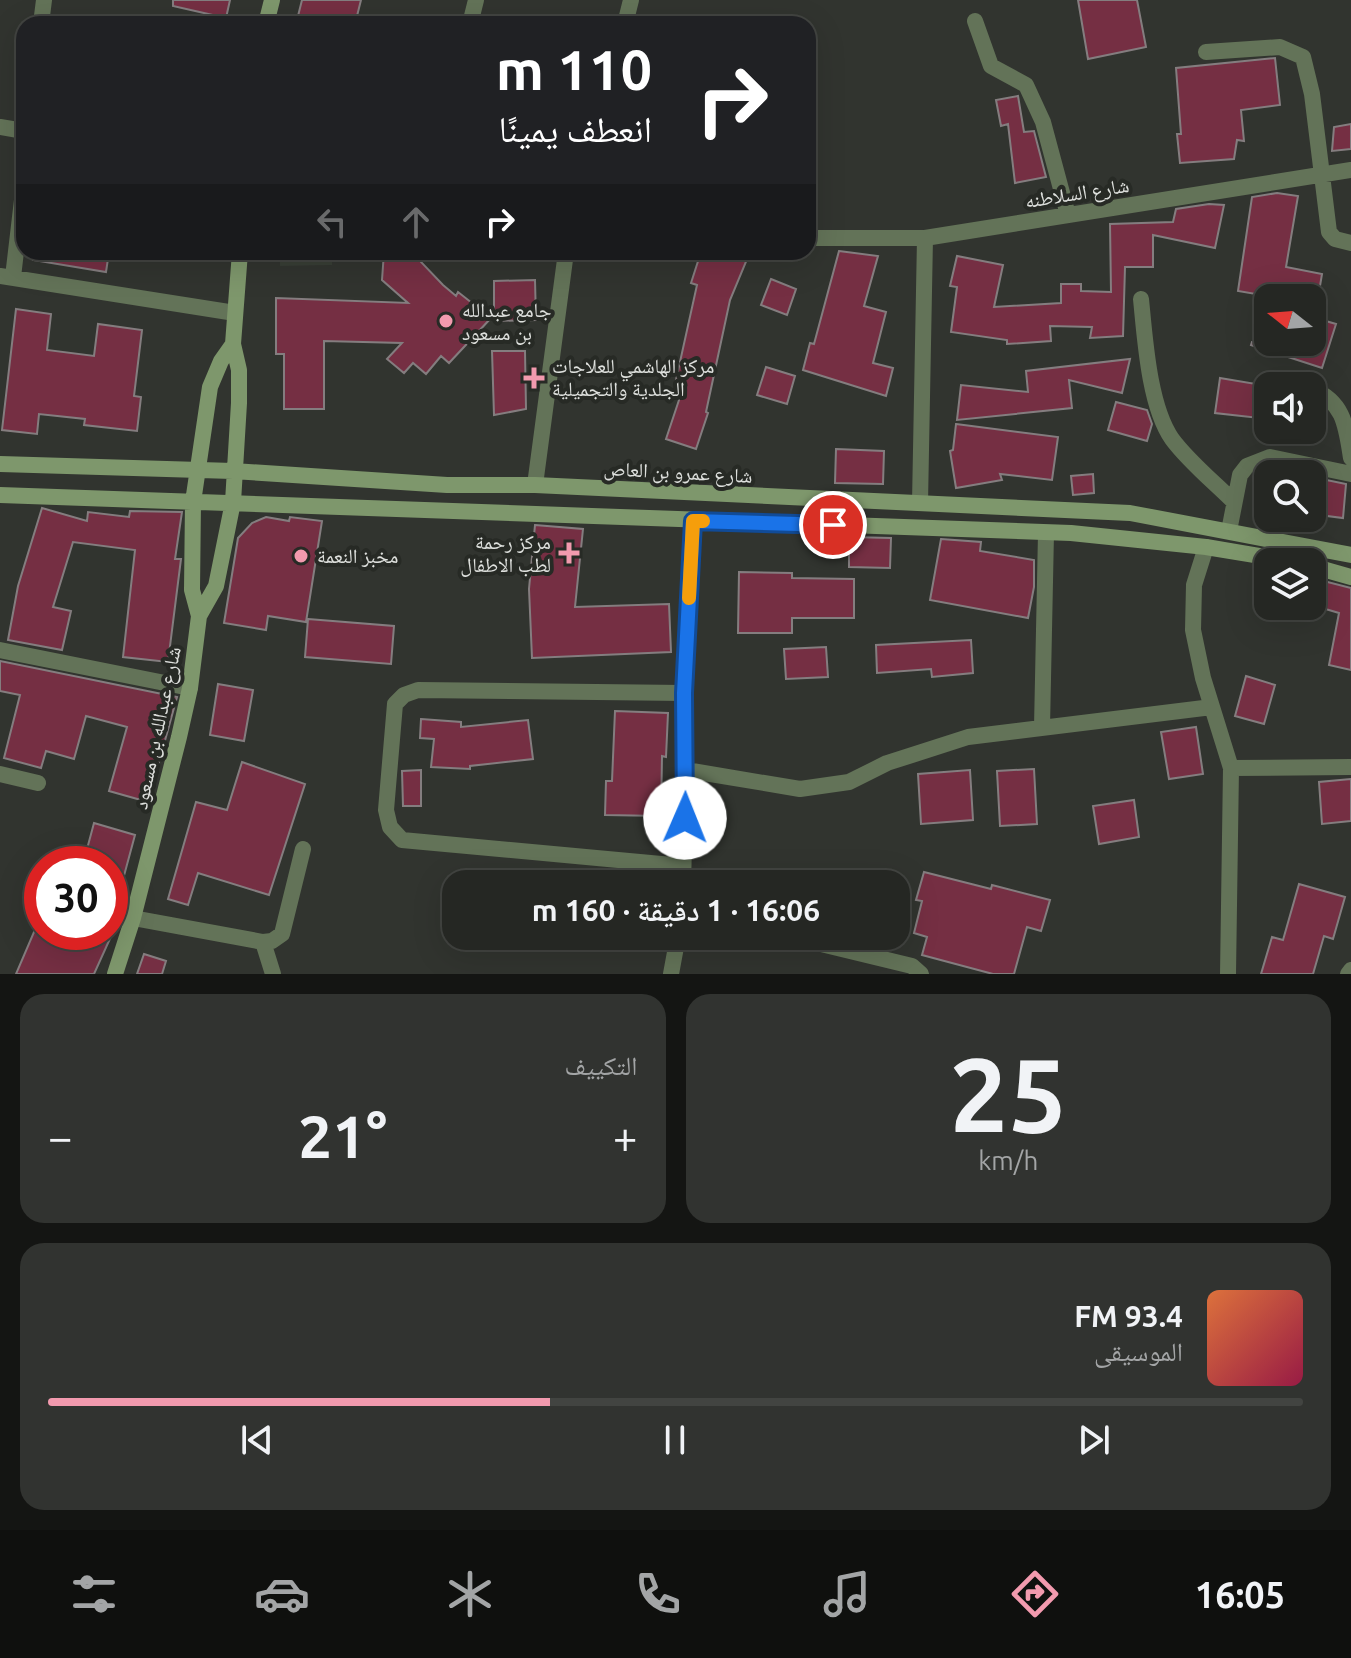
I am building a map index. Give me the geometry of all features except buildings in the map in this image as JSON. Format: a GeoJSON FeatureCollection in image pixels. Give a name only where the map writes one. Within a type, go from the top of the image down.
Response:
{"type":"FeatureCollection","features":[{"type":"Feature","properties":{"kind":"street"},"geometry":{"type":"LineString","coordinates":[[975,21],[991,66],[1026,85],[1043,122],[1068,215]]}},
{"type":"Feature","properties":{"kind":"street"},"geometry":{"type":"LineString","coordinates":[[1206,52],[1280,47],[1303,57],[1312,94],[1329,232],[1335,239],[1351,243]]}},
{"type":"Feature","properties":{"kind":"street","name":"شارع السلاطنه"},"geometry":{"type":"LineString","coordinates":[[816,238],[925,238],[1351,170]]}},
{"type":"Feature","properties":{"kind":"street"},"geometry":{"type":"LineString","coordinates":[[16,224],[6,276],[235,313]]}},
{"type":"Feature","properties":{"kind":"street"},"geometry":{"type":"LineString","coordinates":[[920,503],[925,238]]}},
{"type":"Feature","properties":{"kind":"street","name":"شارع عبدالله بن مسعود"},"geometry":{"type":"LineString","coordinates":[[115,974],[133,918],[190,688],[199,616],[216,586],[233,502],[239,370],[233,344],[239,260]]}},
{"type":"Feature","properties":{"kind":"street"},"geometry":{"type":"LineString","coordinates":[[535,485],[565,260]]}},
{"type":"Feature","properties":{"kind":"street"},"geometry":{"type":"LineString","coordinates":[[1141,299],[1157,404],[1166,426],[1173,440],[1234,502]]}},
{"type":"Feature","properties":{"kind":"street"},"geometry":{"type":"LineString","coordinates":[[199,616],[192,590],[193,502],[210,387],[221,361],[233,344]]}},
{"type":"Feature","properties":{"kind":"street"},"geometry":{"type":"LineString","coordinates":[[1326,396],[1333,400],[1343,419],[1351,458]]}},
{"type":"Feature","properties":{"kind":"street"},"geometry":{"type":"LineString","coordinates":[[1229,531],[1240,475],[1247,466],[1270,457],[1351,474]]}},
{"type":"Feature","properties":{"kind":"street","name":"شارع عمرو بن العاص"},"geometry":{"type":"LineString","coordinates":[[0,464],[233,471],[447,485],[535,485],[1130,513],[1351,555]]}},
{"type":"Feature","properties":{"kind":"street"},"geometry":{"type":"LineString","coordinates":[[0,495],[1071,533],[1254,555]]}},
{"type":"Feature","properties":{"kind":"street"},"geometry":{"type":"LineString","coordinates":[[683,870],[686,770],[684,693],[693,521]]}},
{"type":"Feature","properties":{"kind":"street"},"geometry":{"type":"LineString","coordinates":[[1042,727],[1046,533]]}},
{"type":"Feature","properties":{"kind":"street"},"geometry":{"type":"LineString","coordinates":[[1206,547],[1194,585],[1193,630],[1203,678],[1231,768],[1228,974]]}},
{"type":"Feature","properties":{"kind":"street"},"geometry":{"type":"LineString","coordinates":[[1326,570],[1351,577]]}},
{"type":"Feature","properties":{"kind":"street"},"geometry":{"type":"LineString","coordinates":[[0,650],[190,688]]}},
{"type":"Feature","properties":{"kind":"street"},"geometry":{"type":"LineString","coordinates":[[683,866],[402,840],[390,827],[386,810],[395,704],[404,695],[418,690],[684,693]]}},
{"type":"Feature","properties":{"kind":"street"},"geometry":{"type":"LineString","coordinates":[[686,770],[800,789],[849,782],[887,763],[968,737],[1212,707]]}},
{"type":"Feature","properties":{"kind":"street"},"geometry":{"type":"LineString","coordinates":[[1231,768],[1351,767]]}},
{"type":"Feature","properties":{"kind":"street"},"geometry":{"type":"LineString","coordinates":[[0,774],[38,783]]}},
{"type":"Feature","properties":{"kind":"street"},"geometry":{"type":"LineString","coordinates":[[133,918],[263,942],[272,941],[282,934],[303,849]]}},
{"type":"Feature","properties":{"kind":"street"},"geometry":{"type":"LineString","coordinates":[[263,942],[273,974]]}},
{"type":"Feature","properties":{"kind":"street"},"geometry":{"type":"LineString","coordinates":[[671,974],[675,950]]}},
{"type":"Feature","properties":{"kind":"street"},"geometry":{"type":"LineString","coordinates":[[846,950],[912,966],[921,974]]}},
{"type":"Feature","properties":{"kind":"shaded area"},"geometry":{"type":"Polygon","coordinates":[[[280,260],[332,260],[332,265],[280,266],[280,260]]]}},
{"type":"Feature","properties":{"kind":"slow traffic"},"geometry":{"type":"LineString","coordinates":[[689,598],[693,521],[703,521]]}},
{"type":"Feature","properties":{"kind":"place","name":"جامع عبدالله بن مسعود"},"geometry":{"type":"Point","coordinates":[446,321]}},
{"type":"Feature","properties":{"kind":"place","name":"مركز الهاشمي للعلاجات الجلدية والتجميلية"},"geometry":{"type":"Point","coordinates":[534,378]}},
{"type":"Feature","properties":{"kind":"place","name":"مركز رحمة لطب الاطفال"},"geometry":{"type":"Point","coordinates":[569,553]}},
{"type":"Feature","properties":{"kind":"place","name":"مخبز النعمة"},"geometry":{"type":"Point","coordinates":[301,556]}},
{"type":"Feature","properties":{"kind":"route"},"geometry":{"type":"LineString","coordinates":[[685,818],[684,693],[693,521],[833,525]]}}]}
